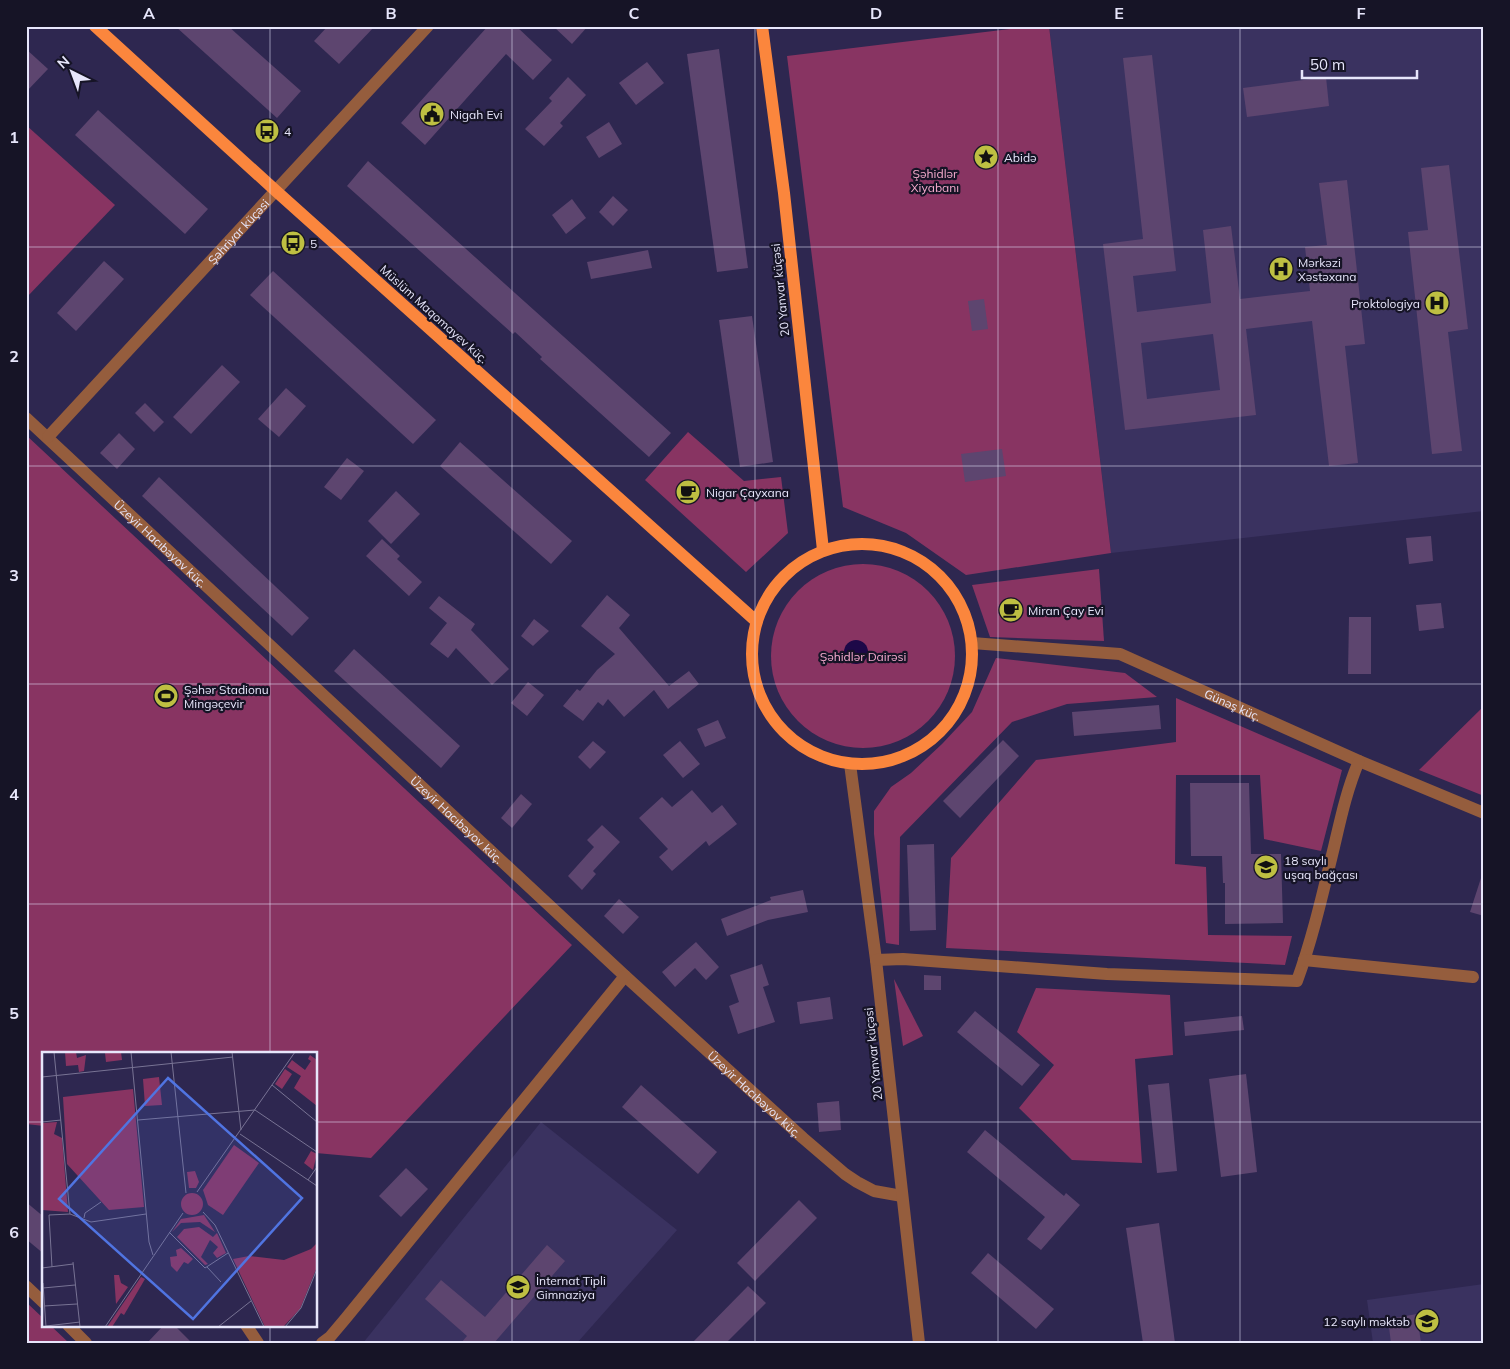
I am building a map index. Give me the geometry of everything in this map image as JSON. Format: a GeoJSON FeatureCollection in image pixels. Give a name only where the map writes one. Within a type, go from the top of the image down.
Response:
{"type":"FeatureCollection","features":[{"type":"Feature","properties":{"kind":"main road","name":"Müslüm Maqomayev küç."},"geometry":{"type":"LineString","coordinates":[[95,26],[276,191],[756,621]]}},
{"type":"Feature","properties":{"kind":"main road","name":"20 Yanvar küçəsi"},"geometry":{"type":"LineString","coordinates":[[762,26],[785,203],[823,550]]}},
{"type":"Feature","properties":{"kind":"main road"},"geometry":{"type":"LineString","coordinates":[[879,544],[913,556],[943,578],[963,608],[972,643],[970,680],[959,706],[947,724],[937,734],[913,752],[893,760],[872,764],[850,764],[829,759],[809,751],[791,739],[772,717],[764,705],[756,685],[752,664],[752,642],[756,621],[764,602],[789,571],[805,559],[823,550],[842,545],[879,544]]}},
{"type":"Feature","properties":{"kind":"street","name":"Şəhriyar küçəsi"},"geometry":{"type":"LineString","coordinates":[[48,437],[428,26]]}},
{"type":"Feature","properties":{"kind":"street","name":"Üzeyir Hacıbəyov küç."},"geometry":{"type":"LineString","coordinates":[[26,418],[625,976],[802,1138],[845,1174],[874,1191],[902,1196]]}},
{"type":"Feature","properties":{"kind":"street","name":"Günəş küç."},"geometry":{"type":"LineString","coordinates":[[972,643],[1120,654],[1359,761],[1484,813]]}},
{"type":"Feature","properties":{"kind":"street"},"geometry":{"type":"LineString","coordinates":[[876,960],[903,959],[1107,974],[1297,981],[1321,901],[1349,784],[1359,761]]}},
{"type":"Feature","properties":{"kind":"street","name":"20 Yanvar küçəsi"},"geometry":{"type":"LineString","coordinates":[[850,764],[876,960],[919,1343]]}},
{"type":"Feature","properties":{"kind":"street"},"geometry":{"type":"LineString","coordinates":[[1304,960],[1473,977]]}},
{"type":"Feature","properties":{"kind":"street"},"geometry":{"type":"LineString","coordinates":[[322,1343],[330,1337],[346,1318],[625,976]]}},
{"type":"Feature","properties":{"kind":"street"},"geometry":{"type":"LineString","coordinates":[[26,1286],[42,1300]]}},
{"type":"Feature","properties":{"kind":"street"},"geometry":{"type":"LineString","coordinates":[[69,1326],[86,1343]]}},
{"type":"Feature","properties":{"kind":"street"},"geometry":{"type":"LineString","coordinates":[[247,1326],[258,1343]]}},
{"type":"Feature","properties":{"kind":"shaded area","name":"Mərkəzi Xəstəxana"},"geometry":{"type":"Polygon","coordinates":[[[1049,26],[1484,26],[1484,511],[1111,553],[1049,26]]]}},
{"type":"Feature","properties":{"kind":"shaded area"},"geometry":{"type":"Polygon","coordinates":[[[856,640],[865,643],[868,652],[865,661],[856,664],[847,661],[844,652],[847,643],[856,640]]]}},
{"type":"Feature","properties":{"kind":"shaded area","name":"İnternat Tipli Gimnaziya"},"geometry":{"type":"Polygon","coordinates":[[[541,1122],[677,1230],[577,1343],[363,1343],[541,1122]]]}},
{"type":"Feature","properties":{"kind":"shaded area","name":"12 saylı məktəb"},"geometry":{"type":"Polygon","coordinates":[[[1484,1284],[1484,1343],[1373,1343],[1367,1300],[1484,1284]]]}},
{"type":"Feature","properties":{"kind":"green space","name":"Şəhidlər Xiyabanı"},"geometry":{"type":"Polygon","coordinates":[[[1035,26],[1049,26],[1111,553],[966,575],[906,533],[843,507],[787,56],[1035,26]]]}},
{"type":"Feature","properties":{"kind":"green space"},"geometry":{"type":"Polygon","coordinates":[[[26,125],[115,205],[26,298],[26,125]]]}},
{"type":"Feature","properties":{"kind":"green space"},"geometry":{"type":"Polygon","coordinates":[[[688,432],[744,481],[781,477],[788,533],[746,572],[645,480],[688,432]]]}},
{"type":"Feature","properties":{"kind":"green space","name":"Şəhər Stadionu Mingəçevir"},"geometry":{"type":"Polygon","coordinates":[[[26,435],[572,945],[371,1158],[318,1153],[318,1052],[42,1052],[42,1126],[26,1124],[26,435]]]}},
{"type":"Feature","properties":{"kind":"green space","name":"Şəhidlər Dairəsi"},"geometry":{"type":"Polygon","coordinates":[[[863,564],[881,566],[898,571],[928,591],[948,621],[953,638],[955,656],[953,674],[948,691],[928,721],[898,741],[881,746],[863,748],[845,746],[828,741],[798,721],[778,691],[773,674],[771,656],[773,638],[778,621],[798,591],[828,571],[845,566],[863,564]]]}},
{"type":"Feature","properties":{"kind":"green space"},"geometry":{"type":"Polygon","coordinates":[[[1099,569],[1104,641],[990,637],[972,585],[1099,569]]]}},
{"type":"Feature","properties":{"kind":"green space"},"geometry":{"type":"Polygon","coordinates":[[[996,658],[1125,673],[1157,697],[1067,704],[1012,722],[900,837],[899,945],[886,943],[874,834],[874,811],[891,787],[911,773],[972,712],[996,658]]]}},
{"type":"Feature","properties":{"kind":"green space"},"geometry":{"type":"Polygon","coordinates":[[[1176,698],[1342,770],[1321,851],[1264,839],[1260,775],[1176,775],[1175,864],[1206,867],[1208,935],[1292,936],[1285,965],[946,948],[951,858],[1036,760],[1176,742],[1176,698]]]}},
{"type":"Feature","properties":{"kind":"green space"},"geometry":{"type":"Polygon","coordinates":[[[1484,706],[1484,796],[1419,770],[1484,706]]]}},
{"type":"Feature","properties":{"kind":"green space"},"geometry":{"type":"Polygon","coordinates":[[[894,979],[923,1036],[903,1046],[894,979]]]}},
{"type":"Feature","properties":{"kind":"green space"},"geometry":{"type":"Polygon","coordinates":[[[1036,988],[1170,995],[1173,1055],[1135,1059],[1142,1163],[1072,1160],[1019,1108],[1054,1065],[1017,1032],[1036,988]]]}},
{"type":"Feature","properties":{"kind":"green space"},"geometry":{"type":"Polygon","coordinates":[[[26,1302],[42,1317],[42,1326],[51,1326],[69,1343],[26,1343],[26,1302]]]}},
{"type":"Feature","properties":{"kind":"building"},"geometry":{"type":"Polygon","coordinates":[[[175,26],[228,26],[301,91],[277,118],[175,26]]]}},
{"type":"Feature","properties":{"kind":"building"},"geometry":{"type":"Polygon","coordinates":[[[328,26],[375,26],[339,64],[314,41],[328,26]]]}},
{"type":"Feature","properties":{"kind":"building"},"geometry":{"type":"Polygon","coordinates":[[[488,26],[516,26],[552,60],[533,80],[506,54],[425,145],[401,123],[488,26]]]}},
{"type":"Feature","properties":{"kind":"building"},"geometry":{"type":"Polygon","coordinates":[[[553,26],[588,26],[572,44],[553,26]]]}},
{"type":"Feature","properties":{"kind":"building"},"geometry":{"type":"Polygon","coordinates":[[[26,49],[48,69],[26,92],[26,49]]]}},
{"type":"Feature","properties":{"kind":"building"},"geometry":{"type":"Polygon","coordinates":[[[719,49],[748,268],[717,272],[687,54],[719,49]]]}},
{"type":"Feature","properties":{"kind":"building"},"geometry":{"type":"Polygon","coordinates":[[[1152,55],[1176,271],[1133,276],[1137,312],[1211,303],[1203,230],[1231,226],[1240,299],[1310,291],[1305,247],[1327,245],[1319,183],[1347,180],[1365,344],[1345,346],[1358,463],[1329,466],[1312,321],[1246,329],[1256,415],[1125,430],[1103,244],[1143,239],[1123,58],[1152,55]],[[1213,334],[1141,343],[1147,399],[1220,390],[1213,334]]]}},
{"type":"Feature","properties":{"kind":"building"},"geometry":{"type":"Polygon","coordinates":[[[647,62],[664,83],[636,105],[619,83],[647,62]]]}},
{"type":"Feature","properties":{"kind":"building"},"geometry":{"type":"Polygon","coordinates":[[[568,77],[586,95],[560,123],[563,126],[544,146],[525,129],[552,101],[549,98],[568,77]]]}},
{"type":"Feature","properties":{"kind":"building"},"geometry":{"type":"Polygon","coordinates":[[[1326,77],[1329,106],[1247,117],[1243,88],[1326,77]]]}},
{"type":"Feature","properties":{"kind":"building"},"geometry":{"type":"Polygon","coordinates":[[[98,110],[208,209],[185,234],[75,135],[98,110]]]}},
{"type":"Feature","properties":{"kind":"building"},"geometry":{"type":"Polygon","coordinates":[[[609,122],[622,144],[599,158],[586,137],[609,122]]]}},
{"type":"Feature","properties":{"kind":"building"},"geometry":{"type":"Polygon","coordinates":[[[368,161],[671,433],[649,457],[540,359],[542,357],[515,332],[513,334],[347,186],[368,161]]]}},
{"type":"Feature","properties":{"kind":"building"},"geometry":{"type":"Polygon","coordinates":[[[1449,165],[1468,329],[1448,332],[1462,451],[1432,454],[1408,232],[1428,230],[1421,168],[1449,165]]]}},
{"type":"Feature","properties":{"kind":"building"},"geometry":{"type":"Polygon","coordinates":[[[613,196],[628,210],[613,226],[599,212],[613,196]]]}},
{"type":"Feature","properties":{"kind":"building"},"geometry":{"type":"Polygon","coordinates":[[[572,199],[586,218],[566,234],[552,215],[572,199]]]}},
{"type":"Feature","properties":{"kind":"building"},"geometry":{"type":"Polygon","coordinates":[[[648,250],[652,268],[591,279],[587,262],[648,250]]]}},
{"type":"Feature","properties":{"kind":"building"},"geometry":{"type":"Polygon","coordinates":[[[104,261],[124,279],[76,331],[57,313],[104,261]]]}},
{"type":"Feature","properties":{"kind":"building"},"geometry":{"type":"Polygon","coordinates":[[[273,271],[436,420],[413,444],[250,295],[273,271]]]}},
{"type":"Feature","properties":{"kind":"building"},"geometry":{"type":"Polygon","coordinates":[[[984,299],[988,329],[972,331],[968,301],[984,299]]]}},
{"type":"Feature","properties":{"kind":"building"},"geometry":{"type":"Polygon","coordinates":[[[752,316],[773,462],[740,467],[719,320],[752,316]]]}},
{"type":"Feature","properties":{"kind":"building"},"geometry":{"type":"Polygon","coordinates":[[[222,365],[240,382],[191,434],[173,417],[222,365]]]}},
{"type":"Feature","properties":{"kind":"building"},"geometry":{"type":"Polygon","coordinates":[[[286,388],[306,406],[279,437],[258,419],[286,388]]]}},
{"type":"Feature","properties":{"kind":"building"},"geometry":{"type":"Polygon","coordinates":[[[145,403],[164,422],[154,432],[135,413],[145,403]]]}},
{"type":"Feature","properties":{"kind":"building"},"geometry":{"type":"Polygon","coordinates":[[[119,433],[135,449],[117,469],[100,453],[119,433]]]}},
{"type":"Feature","properties":{"kind":"building"},"geometry":{"type":"Polygon","coordinates":[[[460,442],[572,541],[551,564],[440,466],[460,442]]]}},
{"type":"Feature","properties":{"kind":"building"},"geometry":{"type":"Polygon","coordinates":[[[1002,449],[1006,476],[965,482],[961,454],[1002,449]]]}},
{"type":"Feature","properties":{"kind":"building"},"geometry":{"type":"Polygon","coordinates":[[[347,458],[364,471],[341,500],[324,487],[347,458]]]}},
{"type":"Feature","properties":{"kind":"building"},"geometry":{"type":"Polygon","coordinates":[[[159,477],[309,618],[292,636],[142,496],[159,477]]]}},
{"type":"Feature","properties":{"kind":"building"},"geometry":{"type":"Polygon","coordinates":[[[396,491],[420,514],[391,544],[368,521],[396,491]]]}},
{"type":"Feature","properties":{"kind":"building"},"geometry":{"type":"Polygon","coordinates":[[[1431,536],[1433,561],[1409,564],[1406,538],[1431,536]]]}},
{"type":"Feature","properties":{"kind":"building"},"geometry":{"type":"Polygon","coordinates":[[[382,539],[400,556],[397,559],[422,582],[409,596],[366,556],[382,539]]]}},
{"type":"Feature","properties":{"kind":"building"},"geometry":{"type":"Polygon","coordinates":[[[607,595],[630,615],[619,628],[669,686],[689,671],[699,684],[668,709],[654,690],[624,717],[608,699],[603,706],[598,702],[583,721],[563,706],[577,689],[580,691],[597,670],[615,654],[581,626],[607,595]]]}},
{"type":"Feature","properties":{"kind":"building"},"geometry":{"type":"Polygon","coordinates":[[[439,596],[475,624],[471,630],[509,669],[492,685],[456,648],[448,658],[430,644],[447,623],[429,608],[439,596]]]}},
{"type":"Feature","properties":{"kind":"building"},"geometry":{"type":"Polygon","coordinates":[[[1441,603],[1444,628],[1419,631],[1416,605],[1441,603]]]}},
{"type":"Feature","properties":{"kind":"building"},"geometry":{"type":"Polygon","coordinates":[[[1349,617],[1371,617],[1371,674],[1348,674],[1349,617]]]}},
{"type":"Feature","properties":{"kind":"building"},"geometry":{"type":"Polygon","coordinates":[[[534,619],[549,631],[533,646],[521,636],[534,619]]]}},
{"type":"Feature","properties":{"kind":"building"},"geometry":{"type":"Polygon","coordinates":[[[354,649],[460,746],[441,768],[334,671],[354,649]]]}},
{"type":"Feature","properties":{"kind":"building"},"geometry":{"type":"Polygon","coordinates":[[[528,682],[544,695],[527,716],[511,703],[528,682]]]}},
{"type":"Feature","properties":{"kind":"building"},"geometry":{"type":"Polygon","coordinates":[[[1159,705],[1161,729],[1074,736],[1072,712],[1159,705]]]}},
{"type":"Feature","properties":{"kind":"building"},"geometry":{"type":"Polygon","coordinates":[[[718,720],[726,738],[705,747],[697,729],[718,720]]]}},
{"type":"Feature","properties":{"kind":"building"},"geometry":{"type":"Polygon","coordinates":[[[1003,740],[1019,756],[960,818],[943,801],[1003,740]]]}},
{"type":"Feature","properties":{"kind":"building"},"geometry":{"type":"Polygon","coordinates":[[[593,741],[606,752],[590,769],[578,757],[593,741]]]}},
{"type":"Feature","properties":{"kind":"building"},"geometry":{"type":"Polygon","coordinates":[[[680,741],[700,764],[683,778],[663,755],[680,741]]]}},
{"type":"Feature","properties":{"kind":"building"},"geometry":{"type":"Polygon","coordinates":[[[1190,783],[1249,783],[1251,854],[1281,854],[1283,923],[1225,924],[1225,883],[1223,883],[1222,856],[1191,856],[1190,783]]]}},
{"type":"Feature","properties":{"kind":"building"},"geometry":{"type":"Polygon","coordinates":[[[692,790],[712,813],[722,805],[737,824],[709,846],[706,841],[672,871],[659,857],[668,849],[639,818],[662,797],[672,807],[692,790]]]}},
{"type":"Feature","properties":{"kind":"building"},"geometry":{"type":"Polygon","coordinates":[[[521,794],[532,804],[512,828],[501,818],[521,794]]]}},
{"type":"Feature","properties":{"kind":"building"},"geometry":{"type":"Polygon","coordinates":[[[602,825],[620,842],[593,871],[596,874],[582,890],[568,876],[594,847],[587,840],[602,825]]]}},
{"type":"Feature","properties":{"kind":"building"},"geometry":{"type":"Polygon","coordinates":[[[934,844],[936,930],[910,931],[907,845],[934,844]]]}},
{"type":"Feature","properties":{"kind":"building"},"geometry":{"type":"Polygon","coordinates":[[[1481,878],[1484,879],[1484,916],[1470,912],[1481,878]]]}},
{"type":"Feature","properties":{"kind":"building"},"geometry":{"type":"Polygon","coordinates":[[[803,890],[808,912],[768,920],[727,936],[721,919],[771,900],[770,897],[803,890]]]}},
{"type":"Feature","properties":{"kind":"building"},"geometry":{"type":"Polygon","coordinates":[[[619,899],[639,917],[623,934],[604,916],[619,899]]]}},
{"type":"Feature","properties":{"kind":"building"},"geometry":{"type":"Polygon","coordinates":[[[696,942],[719,967],[706,980],[695,968],[675,987],[662,972],[696,942]]]}},
{"type":"Feature","properties":{"kind":"building"},"geometry":{"type":"Polygon","coordinates":[[[762,964],[769,985],[763,987],[775,1022],[738,1034],[729,1006],[739,1002],[730,975],[762,964]]]}},
{"type":"Feature","properties":{"kind":"building"},"geometry":{"type":"Polygon","coordinates":[[[924,975],[941,976],[941,990],[924,990],[924,975]]]}},
{"type":"Feature","properties":{"kind":"building"},"geometry":{"type":"Polygon","coordinates":[[[830,997],[833,1019],[800,1024],[797,1002],[830,997]]]}},
{"type":"Feature","properties":{"kind":"building"},"geometry":{"type":"Polygon","coordinates":[[[975,1011],[1040,1065],[1022,1086],[957,1032],[975,1011]]]}},
{"type":"Feature","properties":{"kind":"building"},"geometry":{"type":"Polygon","coordinates":[[[1242,1016],[1244,1030],[1185,1036],[1184,1022],[1242,1016]]]}},
{"type":"Feature","properties":{"kind":"building"},"geometry":{"type":"Polygon","coordinates":[[[1246,1074],[1257,1172],[1221,1177],[1209,1079],[1246,1074]]]}},
{"type":"Feature","properties":{"kind":"building"},"geometry":{"type":"Polygon","coordinates":[[[1169,1083],[1177,1171],[1157,1173],[1148,1085],[1169,1083]]]}},
{"type":"Feature","properties":{"kind":"building"},"geometry":{"type":"Polygon","coordinates":[[[641,1085],[717,1152],[698,1174],[622,1107],[641,1085]]]}},
{"type":"Feature","properties":{"kind":"building"},"geometry":{"type":"Polygon","coordinates":[[[839,1101],[841,1130],[819,1132],[817,1103],[839,1101]]]}},
{"type":"Feature","properties":{"kind":"building"},"geometry":{"type":"Polygon","coordinates":[[[985,1130],[1064,1196],[1066,1193],[1080,1205],[1041,1250],[1027,1239],[1045,1217],[967,1152],[985,1130]]]}},
{"type":"Feature","properties":{"kind":"building"},"geometry":{"type":"Polygon","coordinates":[[[406,1168],[428,1189],[401,1217],[379,1196],[406,1168]]]}},
{"type":"Feature","properties":{"kind":"building"},"geometry":{"type":"Polygon","coordinates":[[[799,1200],[817,1218],[755,1281],[737,1263],[799,1200]]]}},
{"type":"Feature","properties":{"kind":"building"},"geometry":{"type":"Polygon","coordinates":[[[26,1202],[42,1215],[42,1252],[26,1239],[26,1202]]]}},
{"type":"Feature","properties":{"kind":"building"},"geometry":{"type":"Polygon","coordinates":[[[1159,1223],[1175,1343],[1143,1343],[1126,1228],[1159,1223]]]}},
{"type":"Feature","properties":{"kind":"building"},"geometry":{"type":"Polygon","coordinates":[[[547,1245],[565,1261],[494,1343],[461,1343],[467,1336],[425,1299],[441,1280],[485,1317],[547,1245]]]}},
{"type":"Feature","properties":{"kind":"building"},"geometry":{"type":"Polygon","coordinates":[[[988,1253],[1054,1309],[1036,1329],[971,1273],[988,1253]]]}},
{"type":"Feature","properties":{"kind":"building"},"geometry":{"type":"Polygon","coordinates":[[[748,1286],[766,1303],[726,1343],[692,1343],[748,1286]]]}},
{"type":"Feature","properties":{"kind":"building"},"geometry":{"type":"Polygon","coordinates":[[[1417,1314],[1421,1343],[1391,1343],[1388,1319],[1417,1314]]]}},
{"type":"Feature","properties":{"kind":"building"},"geometry":{"type":"Polygon","coordinates":[[[163,1326],[175,1326],[192,1343],[147,1343],[163,1326]]]}},
{"type":"Feature","properties":{"kind":"place","name":"Nigah Evi"},"geometry":{"type":"Point","coordinates":[432,114]}},
{"type":"Feature","properties":{"kind":"place","name":"4"},"geometry":{"type":"Point","coordinates":[267,131]}},
{"type":"Feature","properties":{"kind":"place","name":"Abidə"},"geometry":{"type":"Point","coordinates":[986,157]}},
{"type":"Feature","properties":{"kind":"place","name":"5"},"geometry":{"type":"Point","coordinates":[293,243]}},
{"type":"Feature","properties":{"kind":"place","name":"Mərkəzi Xəstəxana"},"geometry":{"type":"Point","coordinates":[1281,269]}},
{"type":"Feature","properties":{"kind":"place","name":"Proktologiya"},"geometry":{"type":"Point","coordinates":[1437,303]}},
{"type":"Feature","properties":{"kind":"place","name":"Nigar Çayxana"},"geometry":{"type":"Point","coordinates":[688,492]}},
{"type":"Feature","properties":{"kind":"place","name":"Miran Çay Evi"},"geometry":{"type":"Point","coordinates":[1011,610]}},
{"type":"Feature","properties":{"kind":"place","name":"Şəhər Stadionu Mingəçevir"},"geometry":{"type":"Point","coordinates":[166,696]}},
{"type":"Feature","properties":{"kind":"place","name":"18 saylı uşaq bağçası"},"geometry":{"type":"Point","coordinates":[1266,867]}},
{"type":"Feature","properties":{"kind":"place","name":"İnternat Tipli Gimnaziya"},"geometry":{"type":"Point","coordinates":[518,1287]}},
{"type":"Feature","properties":{"kind":"place","name":"12 saylı məktəb"},"geometry":{"type":"Point","coordinates":[1427,1321]}}]}
